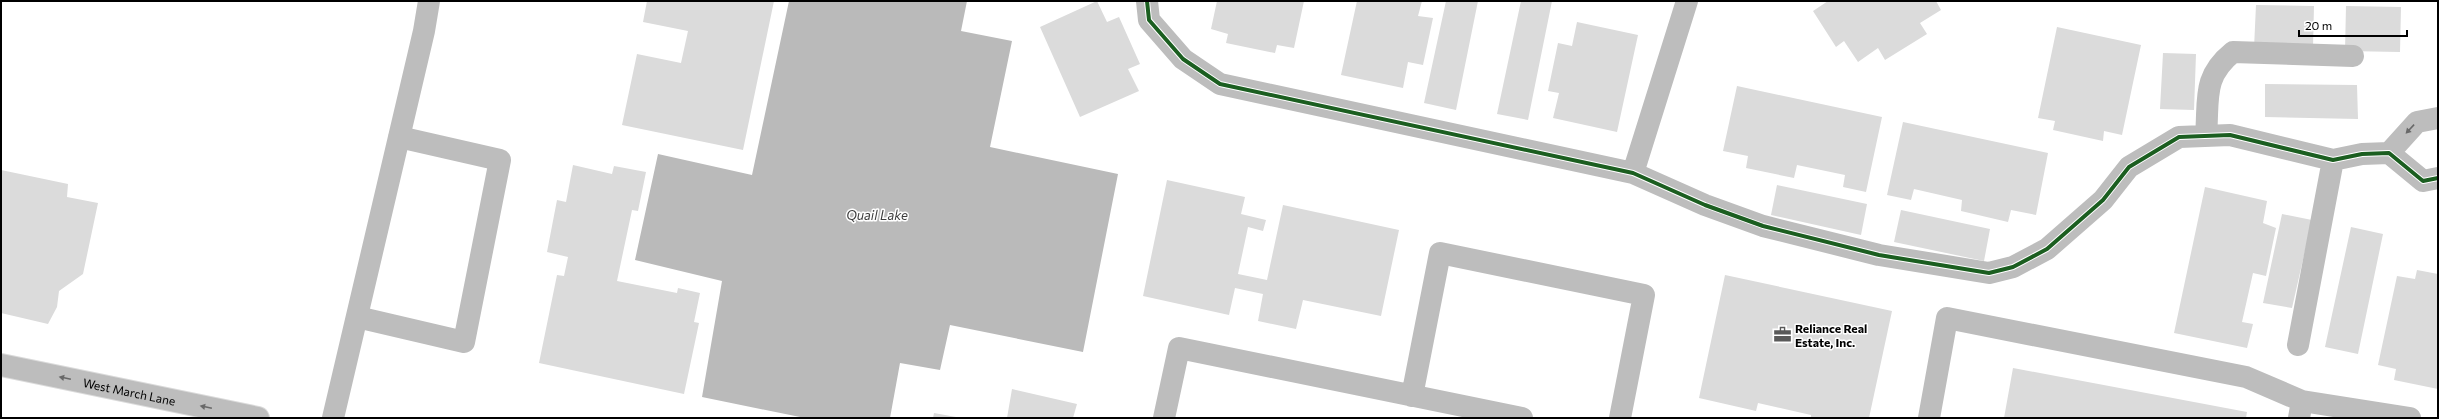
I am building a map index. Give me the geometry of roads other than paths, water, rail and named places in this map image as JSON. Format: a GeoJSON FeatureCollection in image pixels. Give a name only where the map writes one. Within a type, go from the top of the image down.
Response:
{"type":"FeatureCollection","features":[{"type":"Feature","properties":{"kind":"street"},"geometry":{"type":"LineString","coordinates":[[333,418],[424,31],[429,1]]}},
{"type":"Feature","properties":{"kind":"street"},"geometry":{"type":"LineString","coordinates":[[1147,1],[1149,20],[1183,59],[1220,84],[1633,173],[1705,205],[1763,226],[1879,255],[1989,273],[2013,267],[2047,248],[2103,200],[2129,167],[2179,136],[2230,135],[2333,160],[2362,154],[2389,152],[2417,122],[2438,118]]}},
{"type":"Feature","properties":{"kind":"street"},"geometry":{"type":"LineString","coordinates":[[1633,173],[1687,1]]}},
{"type":"Feature","properties":{"kind":"street"},"geometry":{"type":"LineString","coordinates":[[2206,136],[2210,80],[2222,61],[2233,52],[2353,56]]}},
{"type":"Feature","properties":{"kind":"street"},"geometry":{"type":"LineString","coordinates":[[357,317],[464,342],[500,160],[399,137]]}},
{"type":"Feature","properties":{"kind":"street"},"geometry":{"type":"LineString","coordinates":[[2389,152],[2424,181],[2438,178]]}},
{"type":"Feature","properties":{"kind":"street"},"geometry":{"type":"LineString","coordinates":[[2298,345],[2333,160]]}},
{"type":"Feature","properties":{"kind":"street"},"geometry":{"type":"LineString","coordinates":[[1412,396],[1440,253],[1644,295],[1620,418]]}},
{"type":"Feature","properties":{"kind":"street"},"geometry":{"type":"LineString","coordinates":[[1929,418],[1947,318],[2246,377],[2301,409],[2410,418]]}},
{"type":"Feature","properties":{"kind":"street"},"geometry":{"type":"LineString","coordinates":[[1164,418],[1179,348],[1522,418]]}},
{"type":"Feature","properties":{"kind":"street","name":"West March Lane"},"geometry":{"type":"LineString","coordinates":[[1,365],[258,418]]}},
{"type":"Feature","properties":{"kind":"water","name":"Quail Lake"},"geometry":{"type":"Polygon","coordinates":[[[789,1],[967,1],[961,31],[1012,41],[990,147],[1118,174],[1083,352],[950,325],[940,370],[900,363],[890,418],[805,418],[702,397],[722,281],[635,260],[658,154],[752,175],[789,1]]]}},
{"type":"Feature","properties":{"kind":"place","name":"Reliance Real Estate, Inc."},"geometry":{"type":"Point","coordinates":[1782,335]}}]}
